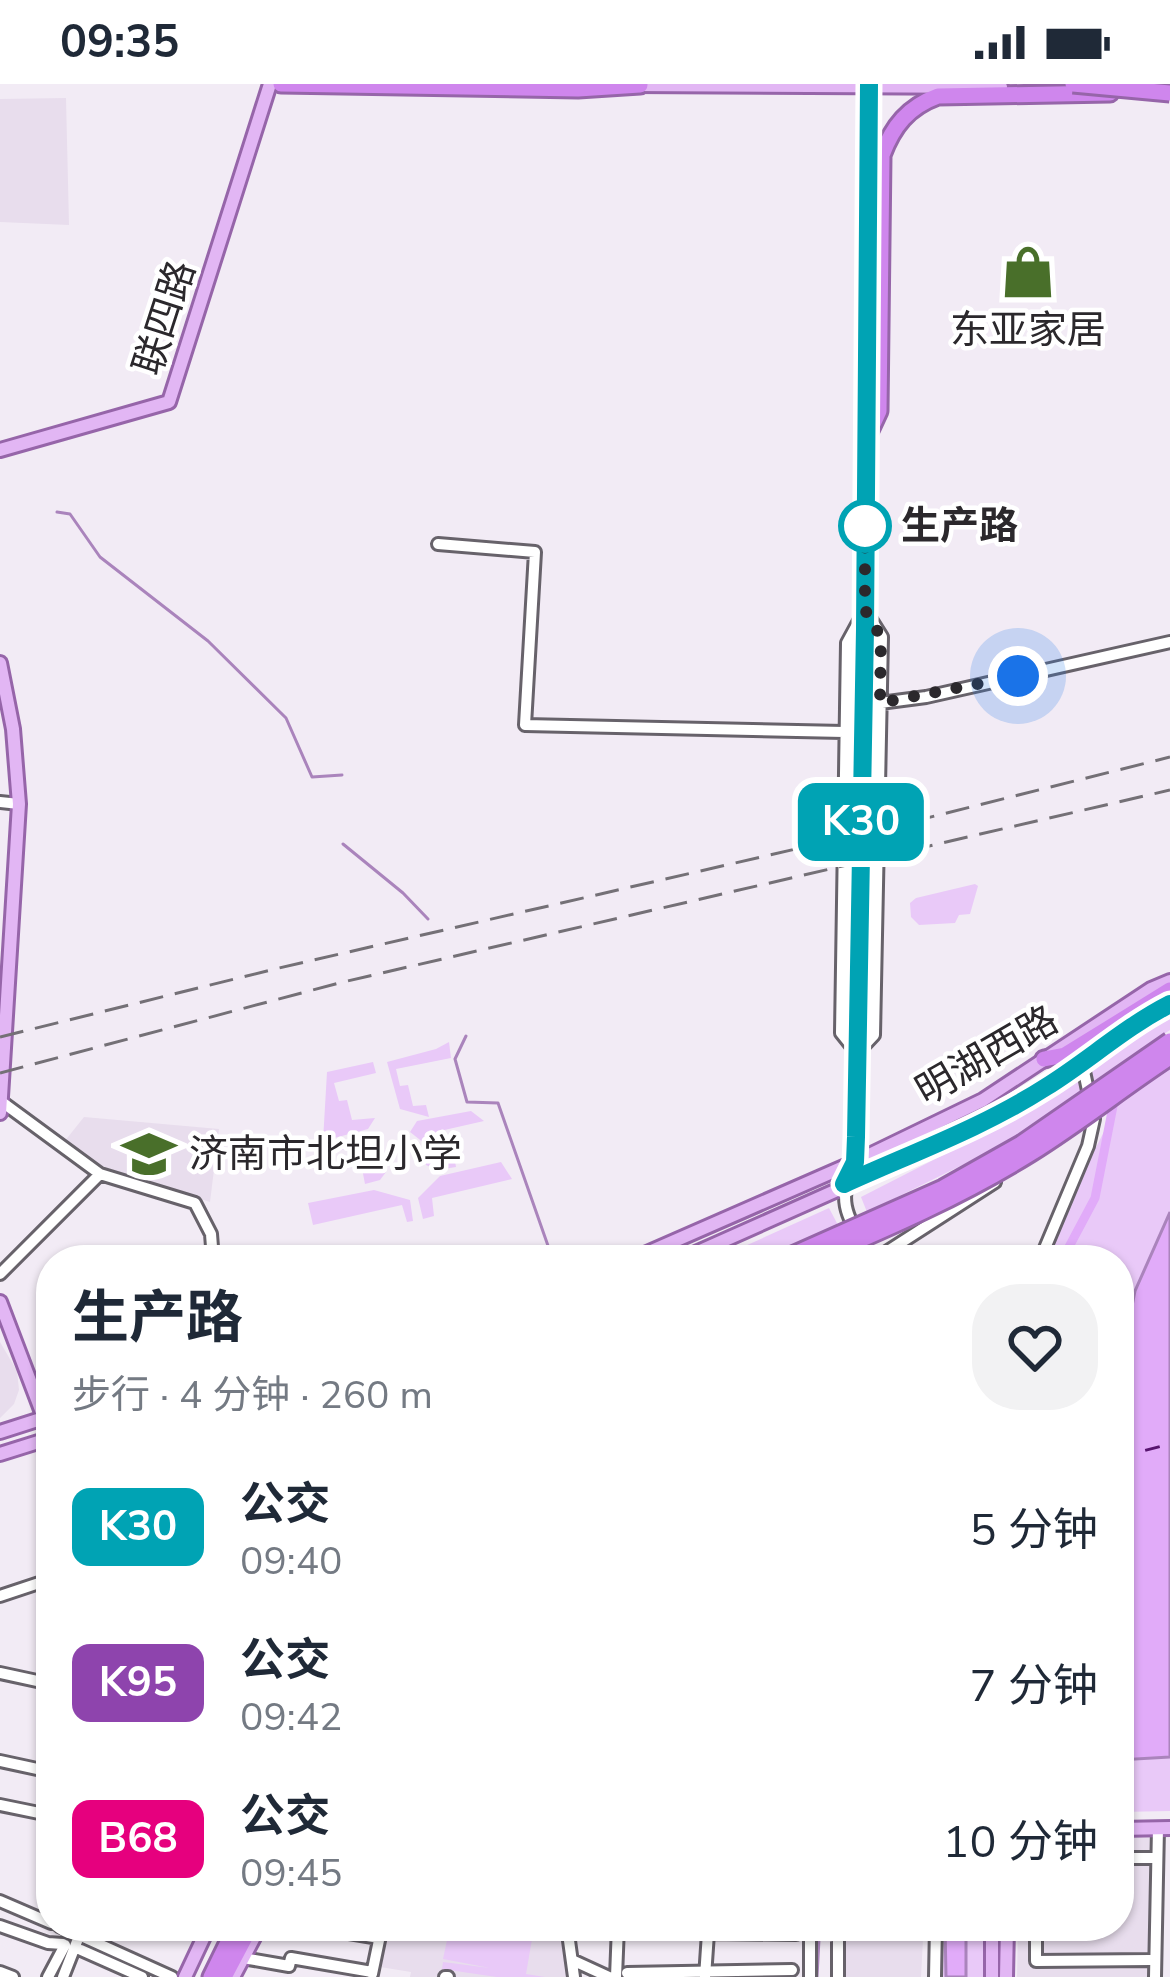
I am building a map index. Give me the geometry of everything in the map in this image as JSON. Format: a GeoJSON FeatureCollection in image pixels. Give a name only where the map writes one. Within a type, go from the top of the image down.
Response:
{"type":"FeatureCollection","features":[{"type":"Feature","properties":{"kind":"highway"},"geometry":{"type":"LineString","coordinates":[[281,84],[578,89],[640,85]]}},
{"type":"Feature","properties":{"kind":"highway"},"geometry":{"type":"LineString","coordinates":[[1072,84],[1149,93]]}},
{"type":"Feature","properties":{"kind":"highway"},"geometry":{"type":"LineString","coordinates":[[866,440],[879,411],[882,155],[904,115],[928,100],[951,94],[1170,89]]}},
{"type":"Feature","properties":{"kind":"highway"},"geometry":{"type":"LineString","coordinates":[[1045,1059],[1065,1054],[1170,986]]}},
{"type":"Feature","properties":{"kind":"highway"},"geometry":{"type":"LineString","coordinates":[[815,1245],[943,1188],[1021,1144],[1170,1041]]}},
{"type":"Feature","properties":{"kind":"highway"},"geometry":{"type":"LineString","coordinates":[[849,1245],[903,1222],[1034,1151],[1170,1057]]}},
{"type":"Feature","properties":{"kind":"highway"},"geometry":{"type":"LineString","coordinates":[[211,1977],[229,1941]]}},
{"type":"Feature","properties":{"kind":"highway"},"geometry":{"type":"LineString","coordinates":[[229,1977],[248,1941]]}},
{"type":"Feature","properties":{"kind":"main road","name":"联四路"},"geometry":{"type":"LineString","coordinates":[[0,450],[169,402],[270,84]]}},
{"type":"Feature","properties":{"kind":"main road"},"geometry":{"type":"LineString","coordinates":[[613,84],[1170,89]]}},
{"type":"Feature","properties":{"kind":"main road"},"geometry":{"type":"LineString","coordinates":[[855,1162],[869,86]]}},
{"type":"Feature","properties":{"kind":"main road"},"geometry":{"type":"LineString","coordinates":[[0,663],[13,729],[19,804],[1,1108]]}},
{"type":"Feature","properties":{"kind":"main road","name":"明湖西路"},"geometry":{"type":"LineString","coordinates":[[712,1245],[974,1129],[1170,1004]]}},
{"type":"Feature","properties":{"kind":"main road","name":"明湖西路"},"geometry":{"type":"LineString","coordinates":[[665,1245],[983,1100],[1045,1059]]}},
{"type":"Feature","properties":{"kind":"main road"},"geometry":{"type":"LineString","coordinates":[[0,1302],[36,1390]]}},
{"type":"Feature","properties":{"kind":"main road"},"geometry":{"type":"LineString","coordinates":[[0,1432],[36,1421]]}},
{"type":"Feature","properties":{"kind":"main road"},"geometry":{"type":"LineString","coordinates":[[0,1454],[36,1442]]}},
{"type":"Feature","properties":{"kind":"main road"},"geometry":{"type":"LineString","coordinates":[[1134,1826],[1166,1825]]}},
{"type":"Feature","properties":{"kind":"main road"},"geometry":{"type":"LineString","coordinates":[[185,1977],[202,1941]]}},
{"type":"Feature","properties":{"kind":"main road"},"geometry":{"type":"LineString","coordinates":[[229,1977],[250,1941]]}},
{"type":"Feature","properties":{"kind":"main road"},"geometry":{"type":"LineString","coordinates":[[992,1941],[992,1977]]}},
{"type":"Feature","properties":{"kind":"main road"},"geometry":{"type":"LineString","coordinates":[[1006,1977],[1007,1941]]}},
{"type":"Feature","properties":{"kind":"street"},"geometry":{"type":"LineString","coordinates":[[438,544],[536,552],[525,725],[844,733]]}},
{"type":"Feature","properties":{"kind":"street"},"geometry":{"type":"LineString","coordinates":[[865,610],[881,637],[880,703],[874,1035],[857,1053],[841,1033],[844,733],[847,643],[865,610]]}},
{"type":"Feature","properties":{"kind":"street"},"geometry":{"type":"LineString","coordinates":[[880,703],[1170,642]]}},
{"type":"Feature","properties":{"kind":"street"},"geometry":{"type":"LineString","coordinates":[[0,802],[19,804]]}},
{"type":"Feature","properties":{"kind":"street"},"geometry":{"type":"LineString","coordinates":[[1046,1245],[1088,1146],[1094,1120],[1082,1062]]}},
{"type":"Feature","properties":{"kind":"street"},"geometry":{"type":"LineString","coordinates":[[1,1108],[100,1174],[195,1203],[212,1245]]}},
{"type":"Feature","properties":{"kind":"street"},"geometry":{"type":"LineString","coordinates":[[897,1245],[1094,1120]]}},
{"type":"Feature","properties":{"kind":"street"},"geometry":{"type":"LineString","coordinates":[[855,1162],[844,1184],[848,1213],[865,1245]]}},
{"type":"Feature","properties":{"kind":"street"},"geometry":{"type":"LineString","coordinates":[[0,1274],[100,1174]]}},
{"type":"Feature","properties":{"kind":"street"},"geometry":{"type":"LineString","coordinates":[[0,1596],[36,1584]]}},
{"type":"Feature","properties":{"kind":"street"},"geometry":{"type":"LineString","coordinates":[[0,1673],[36,1681]]}},
{"type":"Feature","properties":{"kind":"street"},"geometry":{"type":"LineString","coordinates":[[0,1761],[36,1769]]}},
{"type":"Feature","properties":{"kind":"street"},"geometry":{"type":"LineString","coordinates":[[0,1805],[36,1812]]}},
{"type":"Feature","properties":{"kind":"street"},"geometry":{"type":"LineString","coordinates":[[1155,1977],[1157,1858],[1166,1825]]}},
{"type":"Feature","properties":{"kind":"street"},"geometry":{"type":"LineString","coordinates":[[1134,1858],[1157,1858]]}},
{"type":"Feature","properties":{"kind":"street"},"geometry":{"type":"LineString","coordinates":[[0,1901],[36,1916]]}},
{"type":"Feature","properties":{"kind":"street"},"geometry":{"type":"LineString","coordinates":[[0,1926],[36,1939]]}},
{"type":"Feature","properties":{"kind":"street"},"geometry":{"type":"LineString","coordinates":[[42,1941],[72,1947],[146,1977],[168,1975]]}},
{"type":"Feature","properties":{"kind":"street"},"geometry":{"type":"LineString","coordinates":[[48,1977],[75,1941]]}},
{"type":"Feature","properties":{"kind":"street"},"geometry":{"type":"LineString","coordinates":[[102,1941],[168,1975]]}},
{"type":"Feature","properties":{"kind":"street"},"geometry":{"type":"LineString","coordinates":[[243,1958],[288,1971],[291,1958],[372,1975],[378,1941]]}},
{"type":"Feature","properties":{"kind":"street"},"geometry":{"type":"LineString","coordinates":[[569,1941],[574,1977]]}},
{"type":"Feature","properties":{"kind":"street"},"geometry":{"type":"LineString","coordinates":[[618,1941],[618,1976]]}},
{"type":"Feature","properties":{"kind":"street"},"geometry":{"type":"LineString","coordinates":[[705,1975],[707,1941]]}},
{"type":"Feature","properties":{"kind":"street"},"geometry":{"type":"LineString","coordinates":[[805,1941],[810,1977]]}},
{"type":"Feature","properties":{"kind":"street"},"geometry":{"type":"LineString","coordinates":[[838,1941],[838,1977]]}},
{"type":"Feature","properties":{"kind":"street"},"geometry":{"type":"LineString","coordinates":[[935,1977],[936,1941]]}},
{"type":"Feature","properties":{"kind":"street"},"geometry":{"type":"LineString","coordinates":[[1036,1941],[1036,1977]]}},
{"type":"Feature","properties":{"kind":"street"},"geometry":{"type":"LineString","coordinates":[[63,1977],[72,1947]]}},
{"type":"Feature","properties":{"kind":"street"},"geometry":{"type":"LineString","coordinates":[[572,1960],[618,1976],[792,1970]]}},
{"type":"Feature","properties":{"kind":"street"},"geometry":{"type":"LineString","coordinates":[[1036,1960],[1150,1960]]}},
{"type":"Feature","properties":{"kind":"street"},"geometry":{"type":"LineString","coordinates":[[0,1972],[13,1977]]}},
{"type":"Feature","properties":{"kind":"shaded area"},"geometry":{"type":"Polygon","coordinates":[[[66,98],[69,225],[0,222],[0,99],[66,98]]]}},
{"type":"Feature","properties":{"kind":"shaded area"},"geometry":{"type":"Polygon","coordinates":[[[975,884],[970,914],[959,915],[955,923],[919,925],[911,917],[910,903],[916,898],[975,884]]]}},
{"type":"Feature","properties":{"kind":"shaded area"},"geometry":{"type":"Polygon","coordinates":[[[1170,1013],[1170,1030],[1092,1082],[1090,1066],[1170,1013]]]}},
{"type":"Feature","properties":{"kind":"shaded area"},"geometry":{"type":"Polygon","coordinates":[[[449,1042],[451,1058],[396,1069],[400,1086],[408,1085],[413,1106],[426,1105],[429,1117],[400,1109],[387,1062],[449,1042]]]}},
{"type":"Feature","properties":{"kind":"shaded area"},"geometry":{"type":"Polygon","coordinates":[[[373,1062],[376,1073],[334,1083],[339,1101],[347,1100],[352,1120],[375,1118],[368,1129],[323,1141],[327,1072],[373,1062]]]}},
{"type":"Feature","properties":{"kind":"shaded area"},"geometry":{"type":"Polygon","coordinates":[[[1170,1064],[1170,1811],[1134,1812],[1134,1245],[1047,1245],[1121,1098],[1170,1064]]]}},
{"type":"Feature","properties":{"kind":"shaded area"},"geometry":{"type":"Polygon","coordinates":[[[1079,1074],[1081,1092],[1013,1140],[867,1212],[861,1197],[990,1131],[1079,1074]]]}},
{"type":"Feature","properties":{"kind":"shaded area"},"geometry":{"type":"Polygon","coordinates":[[[471,1111],[484,1121],[440,1131],[443,1147],[452,1146],[456,1167],[437,1170],[426,1165],[424,1143],[410,1132],[417,1121],[471,1111]]]}},
{"type":"Feature","properties":{"kind":"shaded area","name":"济南市北坦小学"},"geometry":{"type":"Polygon","coordinates":[[[84,1117],[219,1129],[210,1202],[101,1166],[64,1142],[84,1117]]]}},
{"type":"Feature","properties":{"kind":"shaded area"},"geometry":{"type":"Polygon","coordinates":[[[365,1136],[380,1146],[380,1165],[386,1172],[380,1180],[365,1184],[361,1163],[367,1161],[362,1146],[317,1155],[323,1148],[365,1136]]]}},
{"type":"Feature","properties":{"kind":"shaded area"},"geometry":{"type":"Polygon","coordinates":[[[501,1162],[512,1179],[432,1198],[434,1216],[423,1219],[418,1198],[440,1176],[501,1162]]]}},
{"type":"Feature","properties":{"kind":"shaded area"},"geometry":{"type":"Polygon","coordinates":[[[374,1190],[410,1200],[413,1221],[407,1222],[402,1205],[313,1225],[308,1203],[374,1190]]]}},
{"type":"Feature","properties":{"kind":"shaded area"},"geometry":{"type":"Polygon","coordinates":[[[829,1208],[839,1227],[798,1245],[747,1245],[829,1208]]]}},
{"type":"Feature","properties":{"kind":"shaded area"},"geometry":{"type":"Polygon","coordinates":[[[1170,1212],[1170,1757],[1134,1759],[1134,1296],[1170,1212]]]}},
{"type":"Feature","properties":{"kind":"shaded area"},"geometry":{"type":"Polygon","coordinates":[[[0,1342],[17,1371],[19,1390],[14,1404],[0,1418],[0,1342]]]}},
{"type":"Feature","properties":{"kind":"shaded area"},"geometry":{"type":"Polygon","coordinates":[[[1155,1834],[1153,1977],[1017,1977],[1018,1941],[1134,1941],[1134,1835],[1155,1834]]]}},
{"type":"Feature","properties":{"kind":"shaded area"},"geometry":{"type":"Polygon","coordinates":[[[379,1941],[565,1941],[570,1977],[410,1977],[411,1972],[374,1966],[379,1941]]]}},
{"type":"Feature","properties":{"kind":"shaded area"},"geometry":{"type":"Polygon","coordinates":[[[447,1941],[532,1941],[526,1974],[545,1977],[497,1977],[442,1969],[443,1962],[490,1968],[443,1959],[447,1941]]]}},
{"type":"Feature","properties":{"kind":"shaded area"},"geometry":{"type":"Polygon","coordinates":[[[844,1941],[923,1941],[921,1977],[842,1977],[844,1941]]]}},
{"type":"Feature","properties":{"kind":"shaded area"},"geometry":{"type":"Polygon","coordinates":[[[943,1941],[986,1941],[985,1977],[943,1977],[943,1941]]]}},
{"type":"Feature","properties":{"kind":"shaded area"},"geometry":{"type":"Polygon","coordinates":[[[945,1941],[966,1941],[966,1977],[946,1977],[945,1941]]]}},
{"type":"Feature","properties":{"kind":"waterway"},"geometry":{"type":"LineString","coordinates":[[57,512],[70,514],[100,557],[208,641],[286,718],[312,777],[342,775]]}},
{"type":"Feature","properties":{"kind":"waterway"},"geometry":{"type":"LineString","coordinates":[[343,844],[428,919]]}},
{"type":"Feature","properties":{"kind":"waterway"},"geometry":{"type":"LineString","coordinates":[[466,1036],[455,1059],[467,1102],[498,1103],[548,1245]]}},
{"type":"Feature","properties":{"kind":"waterway"},"geometry":{"type":"LineString","coordinates":[[1070,1245],[1095,1198],[1115,1096]]}},
{"type":"Feature","properties":{"kind":"waterway"},"geometry":{"type":"LineString","coordinates":[[817,1977],[819,1941]]}},
{"type":"Feature","properties":{"kind":"ferry route"},"geometry":{"type":"LineString","coordinates":[[1134,1453],[1170,1444]]}},
{"type":"Feature","properties":{"kind":"railway"},"geometry":{"type":"LineString","coordinates":[[0,1037],[1170,757]]}},
{"type":"Feature","properties":{"kind":"railway"},"geometry":{"type":"LineString","coordinates":[[0,1073],[339,983],[1170,790]]}},
{"type":"Feature","properties":{"kind":"bus line","name":"K30"},"geometry":{"type":"LineString","coordinates":[[869,84],[856,1137],[855,1162],[844,1184],[974,1129],[1170,1004]]}},
{"type":"Feature","properties":{"kind":"place","name":"东亚家居"},"geometry":{"type":"Point","coordinates":[1028,272]}},
{"type":"Feature","properties":{"kind":"place","name":"生产路"},"geometry":{"type":"Point","coordinates":[865,526]}},
{"type":"Feature","properties":{"kind":"place","name":"济南市北坦小学"},"geometry":{"type":"Point","coordinates":[149,1154]}},
{"type":"Feature","properties":{"kind":"route"},"geometry":{"type":"LineString","coordinates":[[865,526],[865,610],[881,637],[880,703],[1018,676]]}}]}
